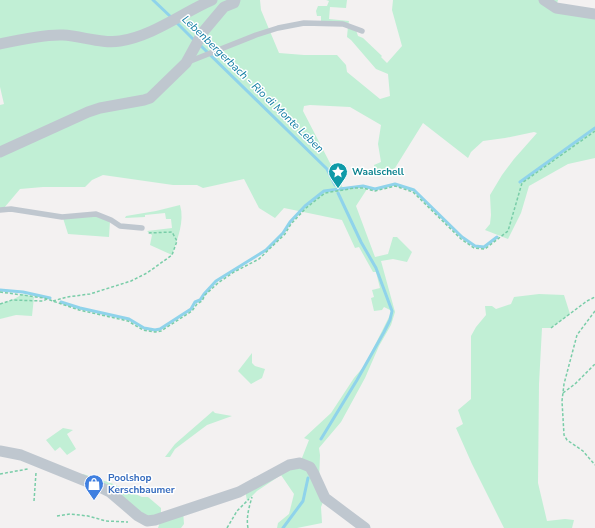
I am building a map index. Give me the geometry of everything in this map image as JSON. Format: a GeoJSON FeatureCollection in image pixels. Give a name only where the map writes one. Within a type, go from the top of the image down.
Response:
{"type":"FeatureCollection","features":[{"type":"Feature","properties":{"kind":"street"},"geometry":{"type":"LineString","coordinates":[[0,44],[48,35],[63,35],[112,42],[122,41],[152,30],[212,0]]}},
{"type":"Feature","properties":{"kind":"street"},"geometry":{"type":"LineString","coordinates":[[0,152],[88,112],[100,108],[150,98],[186,63],[203,32],[224,7],[234,3],[235,0]]}},
{"type":"Feature","properties":{"kind":"street"},"geometry":{"type":"LineString","coordinates":[[544,0],[556,8],[595,14]]}},
{"type":"Feature","properties":{"kind":"street"},"geometry":{"type":"LineString","coordinates":[[0,451],[21,455],[36,464],[100,487],[110,492],[138,516],[147,521],[170,516],[239,492],[289,465],[300,463],[310,467],[325,498],[365,528]]}},
{"type":"Feature","properties":{"kind":"lane"},"geometry":{"type":"LineString","coordinates":[[186,63],[256,35],[278,28],[304,24],[343,24],[362,31]]}},
{"type":"Feature","properties":{"kind":"lane"},"geometry":{"type":"LineString","coordinates":[[0,210],[11,209],[62,217],[96,214],[111,220],[120,226],[142,228]]}},
{"type":"Feature","properties":{"kind":"path"},"geometry":{"type":"LineString","coordinates":[[0,292],[23,294],[47,299],[79,310],[128,321],[143,330],[155,332],[161,331],[192,311],[218,283],[234,272],[259,259],[285,234],[291,224],[306,208],[325,193],[363,188],[375,191],[395,186],[413,192],[461,239],[474,248],[485,249],[508,231],[522,183],[595,130]]}},
{"type":"Feature","properties":{"kind":"path"},"geometry":{"type":"LineString","coordinates":[[52,301],[67,297],[90,294],[131,281],[146,273],[172,255],[177,241],[172,232],[148,233],[142,228]]}},
{"type":"Feature","properties":{"kind":"path"},"geometry":{"type":"LineString","coordinates":[[551,328],[587,301],[595,297]]}},
{"type":"Feature","properties":{"kind":"path"},"geometry":{"type":"LineString","coordinates":[[0,304],[12,300],[47,299]]}},
{"type":"Feature","properties":{"kind":"path"},"geometry":{"type":"LineString","coordinates":[[595,311],[577,335],[564,384],[563,394],[564,434],[567,440],[583,451],[595,465]]}},
{"type":"Feature","properties":{"kind":"path"},"geometry":{"type":"LineString","coordinates":[[563,394],[595,364]]}},
{"type":"Feature","properties":{"kind":"path"},"geometry":{"type":"LineString","coordinates":[[0,474],[36,464],[34,501]]}},
{"type":"Feature","properties":{"kind":"path"},"geometry":{"type":"LineString","coordinates":[[248,528],[249,507],[252,496]]}},
{"type":"Feature","properties":{"kind":"path"},"geometry":{"type":"LineString","coordinates":[[57,516],[70,514],[88,516],[106,521],[130,522]]}},
{"type":"Feature","properties":{"kind":"green space"},"geometry":{"type":"Polygon","coordinates":[[[0,0],[260,0],[261,10],[279,53],[337,55],[346,65],[347,72],[380,99],[390,96],[388,74],[376,69],[347,37],[348,26],[355,27],[358,36],[363,38],[382,56],[381,57],[387,63],[402,46],[392,10],[393,0],[558,0],[556,7],[595,14],[595,158],[568,164],[529,186],[521,213],[508,239],[485,230],[490,224],[490,195],[514,159],[537,133],[534,132],[483,141],[471,152],[468,158],[423,123],[390,174],[376,176],[374,165],[381,162],[378,144],[381,125],[350,107],[304,106],[303,111],[344,190],[367,189],[356,206],[375,257],[388,254],[393,237],[397,237],[412,252],[407,262],[393,259],[381,261],[395,312],[391,325],[379,346],[365,378],[341,422],[319,448],[319,481],[323,502],[321,507],[322,523],[297,528],[277,528],[278,523],[289,514],[294,494],[281,475],[257,491],[247,501],[245,489],[300,463],[309,440],[304,438],[331,413],[354,378],[365,365],[392,311],[384,307],[382,310],[374,311],[371,298],[374,297],[372,290],[380,288],[376,272],[373,272],[359,247],[355,248],[342,220],[284,208],[275,218],[259,208],[244,179],[203,188],[197,185],[173,185],[103,175],[92,180],[85,187],[43,187],[20,189],[4,208],[0,208],[0,105],[4,104],[0,87],[0,0]]]}},
{"type":"Feature","properties":{"kind":"green space"},"geometry":{"type":"Polygon","coordinates":[[[326,0],[347,0],[346,8],[330,7],[329,19],[349,21],[348,26],[321,24],[321,16],[317,16],[316,11],[318,6],[327,6],[329,1],[326,0]]]}},
{"type":"Feature","properties":{"kind":"green space"},"geometry":{"type":"Polygon","coordinates":[[[180,205],[182,218],[172,255],[150,245],[152,235],[147,231],[172,228],[171,219],[166,219],[165,213],[145,215],[145,217],[125,218],[126,216],[180,205]]]}},
{"type":"Feature","properties":{"kind":"green space"},"geometry":{"type":"Polygon","coordinates":[[[91,215],[110,221],[109,237],[68,234],[63,218],[91,215]]]}},
{"type":"Feature","properties":{"kind":"green space"},"geometry":{"type":"Polygon","coordinates":[[[23,294],[34,297],[32,316],[16,315],[0,319],[0,304],[23,294]]]}},
{"type":"Feature","properties":{"kind":"green space"},"geometry":{"type":"Polygon","coordinates":[[[539,294],[564,295],[570,314],[551,328],[542,328],[539,384],[538,483],[547,521],[565,519],[574,520],[572,528],[504,528],[456,428],[463,424],[458,410],[471,399],[471,336],[486,315],[485,306],[492,306],[496,309],[511,304],[514,297],[539,294]]]}},
{"type":"Feature","properties":{"kind":"green space"},"geometry":{"type":"Polygon","coordinates":[[[252,353],[252,363],[255,366],[265,369],[262,378],[251,384],[238,371],[252,353]]]}},
{"type":"Feature","properties":{"kind":"green space"},"geometry":{"type":"Polygon","coordinates":[[[213,411],[215,413],[232,416],[207,425],[175,449],[170,457],[165,457],[175,444],[213,411]]]}},
{"type":"Feature","properties":{"kind":"green space"},"geometry":{"type":"Polygon","coordinates":[[[63,428],[73,430],[67,434],[76,449],[67,455],[60,447],[55,451],[46,440],[63,428]]]}},
{"type":"Feature","properties":{"kind":"green space"},"geometry":{"type":"Polygon","coordinates":[[[83,474],[111,483],[142,497],[148,497],[161,508],[161,518],[183,511],[184,524],[181,528],[158,528],[161,519],[155,520],[81,478],[83,474]]]}},
{"type":"Feature","properties":{"kind":"waterway","name":"Lebenbergerbach - Rio di Monte Leben"},"geometry":{"type":"LineString","coordinates":[[153,0],[172,18]]}},
{"type":"Feature","properties":{"kind":"waterway","name":"Lebenbergerbach - Rio di Monte Leben"},"geometry":{"type":"LineString","coordinates":[[176,22],[195,41]]}},
{"type":"Feature","properties":{"kind":"waterway","name":"Lebenbergerbach - Rio di Monte Leben"},"geometry":{"type":"LineString","coordinates":[[199,44],[327,169],[335,185]]}},
{"type":"Feature","properties":{"kind":"waterway"},"geometry":{"type":"LineString","coordinates":[[520,182],[595,128]]}},
{"type":"Feature","properties":{"kind":"waterway"},"geometry":{"type":"LineString","coordinates":[[61,302],[80,308],[129,319],[144,328],[155,330],[160,329],[191,309],[195,302],[200,300],[216,281],[266,250],[283,233],[290,222],[305,206],[324,191],[363,186],[375,189],[395,184],[414,190],[462,237],[475,246],[484,247],[497,237]]}},
{"type":"Feature","properties":{"kind":"waterway","name":"Lebenbergerbach - Rio di Monte Leben"},"geometry":{"type":"LineString","coordinates":[[321,439],[384,332],[390,320],[392,311],[376,268],[361,242],[338,193]]}},
{"type":"Feature","properties":{"kind":"waterway"},"geometry":{"type":"LineString","coordinates":[[0,290],[23,292],[50,298]]}},
{"type":"Feature","properties":{"kind":"waterway","name":"Lebenbergerbach - Rio di Monte Leben"},"geometry":{"type":"LineString","coordinates":[[283,528],[303,501],[308,478]]}},
{"type":"Feature","properties":{"kind":"place","name":"Waalschell"},"geometry":{"type":"Point","coordinates":[338,189]}},
{"type":"Feature","properties":{"kind":"place","name":"Poolshop Kerschbaumer"},"geometry":{"type":"Point","coordinates":[94,501]}}]}
